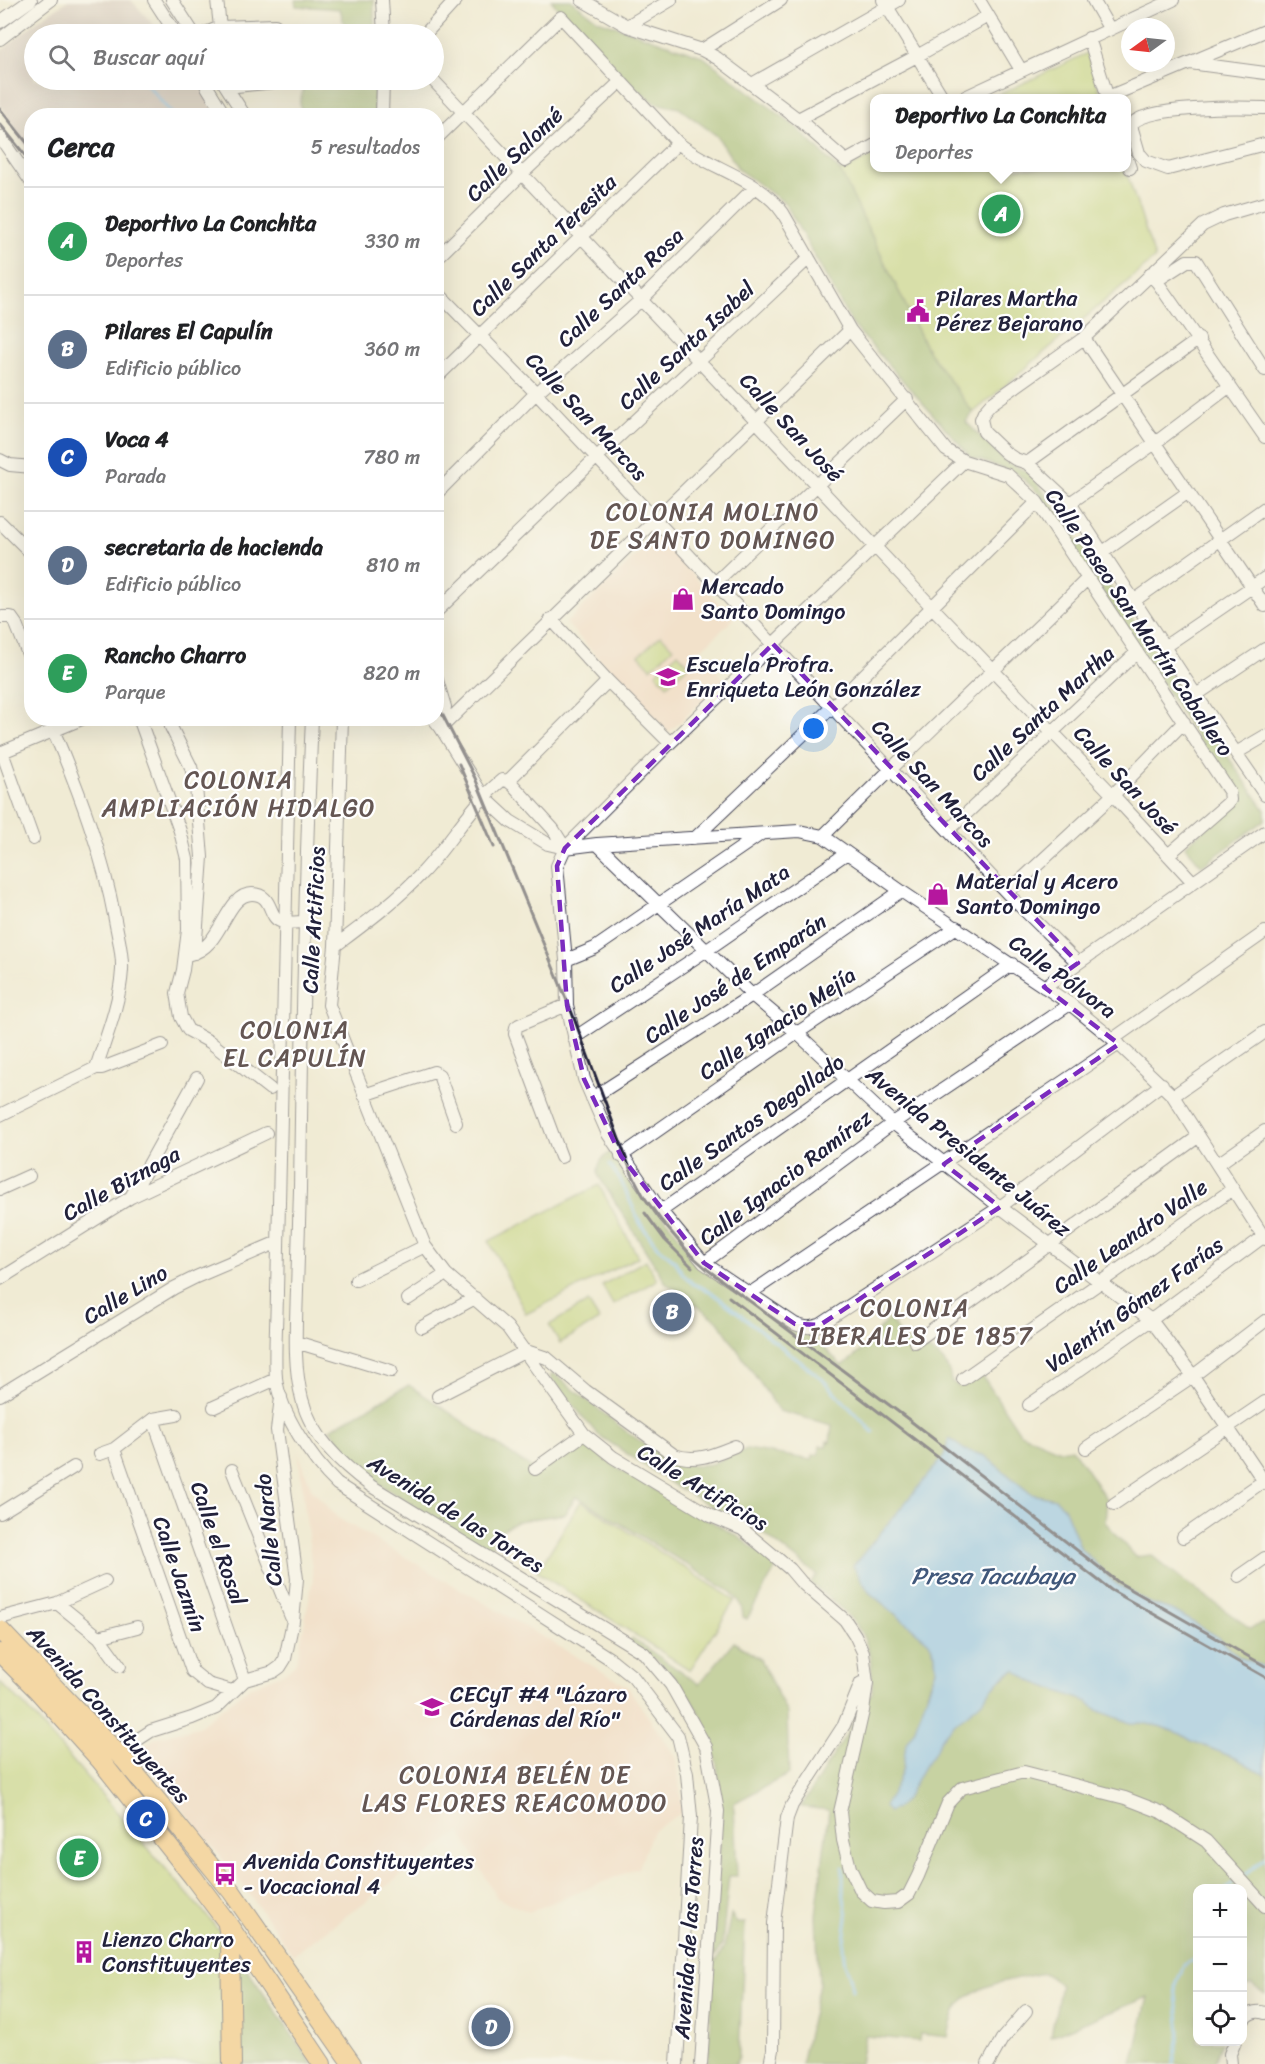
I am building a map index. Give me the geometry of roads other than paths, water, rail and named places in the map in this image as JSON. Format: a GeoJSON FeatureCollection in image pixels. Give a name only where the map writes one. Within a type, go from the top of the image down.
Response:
{"type":"FeatureCollection","features":[{"type":"Feature","properties":{"kind":"highway","name":"Avenida Constituyentes"},"geometry":{"type":"LineString","coordinates":[[0,1630],[117,1753],[241,1903],[352,2064]]}},
{"type":"Feature","properties":{"kind":"highway","name":"Avenida Constituyentes"},"geometry":{"type":"LineString","coordinates":[[0,1653],[38,1691],[100,1760],[226,1921],[322,2064]]}},
{"type":"Feature","properties":{"kind":"highway"},"geometry":{"type":"LineString","coordinates":[[226,1921],[230,1940],[232,2064]]}},
{"type":"Feature","properties":{"kind":"street"},"geometry":{"type":"LineString","coordinates":[[0,22],[31,0]]}},
{"type":"Feature","properties":{"kind":"street"},"geometry":{"type":"LineString","coordinates":[[0,39],[51,0]]}},
{"type":"Feature","properties":{"kind":"street"},"geometry":{"type":"LineString","coordinates":[[154,0],[170,24]]}},
{"type":"Feature","properties":{"kind":"street"},"geometry":{"type":"LineString","coordinates":[[172,0],[188,24]]}},
{"type":"Feature","properties":{"kind":"street"},"geometry":{"type":"LineString","coordinates":[[217,0],[220,24]]}},
{"type":"Feature","properties":{"kind":"street"},"geometry":{"type":"LineString","coordinates":[[382,0],[384,24]]}},
{"type":"Feature","properties":{"kind":"street"},"geometry":{"type":"LineString","coordinates":[[434,24],[456,0]]}},
{"type":"Feature","properties":{"kind":"street"},"geometry":{"type":"LineString","coordinates":[[582,0],[627,26],[702,50],[730,66],[798,119],[846,161],[870,148]]}},
{"type":"Feature","properties":{"kind":"street"},"geometry":{"type":"LineString","coordinates":[[627,26],[671,0]]}},
{"type":"Feature","properties":{"kind":"street"},"geometry":{"type":"LineString","coordinates":[[702,50],[781,0]]}},
{"type":"Feature","properties":{"kind":"street"},"geometry":{"type":"LineString","coordinates":[[752,84],[885,4],[899,0]]}},
{"type":"Feature","properties":{"kind":"street"},"geometry":{"type":"LineString","coordinates":[[979,0],[1021,70]]}},
{"type":"Feature","properties":{"kind":"street"},"geometry":{"type":"LineString","coordinates":[[1093,0],[1109,28]]}},
{"type":"Feature","properties":{"kind":"street"},"geometry":{"type":"LineString","coordinates":[[973,94],[1109,28],[1173,0]]}},
{"type":"Feature","properties":{"kind":"street"},"geometry":{"type":"LineString","coordinates":[[885,4],[940,94]]}},
{"type":"Feature","properties":{"kind":"street"},"geometry":{"type":"LineString","coordinates":[[798,119],[988,16]]}},
{"type":"Feature","properties":{"kind":"street"},"geometry":{"type":"LineString","coordinates":[[444,131],[561,17],[678,143],[755,187]]}},
{"type":"Feature","properties":{"kind":"street"},"geometry":{"type":"LineString","coordinates":[[1117,94],[1265,31]]}},
{"type":"Feature","properties":{"kind":"street"},"geometry":{"type":"LineString","coordinates":[[1089,38],[1107,94]]}},
{"type":"Feature","properties":{"kind":"street"},"geometry":{"type":"LineString","coordinates":[[1189,63],[1265,73]]}},
{"type":"Feature","properties":{"kind":"street","name":"Calle Salomé"},"geometry":{"type":"LineString","coordinates":[[444,251],[621,81]]}},
{"type":"Feature","properties":{"kind":"street"},"geometry":{"type":"LineString","coordinates":[[209,90],[220,108]]}},
{"type":"Feature","properties":{"kind":"street"},"geometry":{"type":"LineString","coordinates":[[229,90],[240,108]]}},
{"type":"Feature","properties":{"kind":"street"},"geometry":{"type":"LineString","coordinates":[[382,108],[383,90]]}},
{"type":"Feature","properties":{"kind":"street","name":"Calle San José"},"geometry":{"type":"LineString","coordinates":[[443,90],[1193,882]]}},
{"type":"Feature","properties":{"kind":"street"},"geometry":{"type":"LineString","coordinates":[[1265,108],[1179,110],[1137,119],[1132,124],[1139,153],[1146,162],[1168,169],[1265,144]]}},
{"type":"Feature","properties":{"kind":"street"},"geometry":{"type":"LineString","coordinates":[[0,137],[5,150],[24,173]]}},
{"type":"Feature","properties":{"kind":"street","name":"Calle Santa Teresita"},"geometry":{"type":"LineString","coordinates":[[444,370],[678,143]]}},
{"type":"Feature","properties":{"kind":"street","name":"Calle Paseo San Martín Caballero"},"geometry":{"type":"LineString","coordinates":[[755,187],[777,204],[850,330],[946,450],[964,461],[1008,475],[1037,502],[1229,790],[1228,803],[1168,855]]}},
{"type":"Feature","properties":{"kind":"street","name":"Calle Santa Rosa"},"geometry":{"type":"LineString","coordinates":[[444,486],[536,393],[642,299],[755,187]]}},
{"type":"Feature","properties":{"kind":"street"},"geometry":{"type":"LineString","coordinates":[[1265,203],[1224,215],[1203,225],[1154,277],[1084,338],[991,404],[981,419],[984,432],[1006,453],[1027,463],[1070,503],[1196,695],[1265,795]]}},
{"type":"Feature","properties":{"kind":"street","name":"Calle Santa Isabel"},"geometry":{"type":"LineString","coordinates":[[444,604],[809,258]]}},
{"type":"Feature","properties":{"kind":"street"},"geometry":{"type":"LineString","coordinates":[[1154,277],[1186,261],[1196,261],[1265,370]]}},
{"type":"Feature","properties":{"kind":"street"},"geometry":{"type":"LineString","coordinates":[[1154,277],[1265,437]]}},
{"type":"Feature","properties":{"kind":"street","name":"Calle San Marcos"},"geometry":{"type":"LineString","coordinates":[[444,299],[657,520],[1007,893],[1078,963]]}},
{"type":"Feature","properties":{"kind":"street"},"geometry":{"type":"LineString","coordinates":[[444,717],[657,520],[850,330]]}},
{"type":"Feature","properties":{"kind":"street"},"geometry":{"type":"LineString","coordinates":[[1084,338],[1265,606]]}},
{"type":"Feature","properties":{"kind":"street"},"geometry":{"type":"LineString","coordinates":[[1027,463],[1199,339]]}},
{"type":"Feature","properties":{"kind":"street"},"geometry":{"type":"LineString","coordinates":[[1070,503],[1230,386]]}},
{"type":"Feature","properties":{"kind":"street"},"geometry":{"type":"LineString","coordinates":[[715,583],[907,399]]}},
{"type":"Feature","properties":{"kind":"street"},"geometry":{"type":"LineString","coordinates":[[0,460],[10,465],[24,466]]}},
{"type":"Feature","properties":{"kind":"street"},"geometry":{"type":"LineString","coordinates":[[964,461],[670,743],[566,848],[557,866],[566,960],[567,1005],[584,1079],[608,1134],[621,1156],[704,1263],[795,1324],[812,1328],[820,1325],[1000,1207],[1162,1084]]}},
{"type":"Feature","properties":{"kind":"street"},"geometry":{"type":"LineString","coordinates":[[1103,552],[1187,493]]}},
{"type":"Feature","properties":{"kind":"street"},"geometry":{"type":"LineString","coordinates":[[695,838],[832,707],[1037,502]]}},
{"type":"Feature","properties":{"kind":"street"},"geometry":{"type":"LineString","coordinates":[[1135,600],[1265,508]]}},
{"type":"Feature","properties":{"kind":"street"},"geometry":{"type":"LineString","coordinates":[[0,522],[24,546]]}},
{"type":"Feature","properties":{"kind":"street"},"geometry":{"type":"LineString","coordinates":[[823,836],[1088,578]]}},
{"type":"Feature","properties":{"kind":"street"},"geometry":{"type":"LineString","coordinates":[[1164,647],[1265,578]]}},
{"type":"Feature","properties":{"kind":"street"},"geometry":{"type":"LineString","coordinates":[[6,617],[20,631],[24,642]]}},
{"type":"Feature","properties":{"kind":"street"},"geometry":{"type":"LineString","coordinates":[[551,619],[670,743]]}},
{"type":"Feature","properties":{"kind":"street"},"geometry":{"type":"LineString","coordinates":[[1196,695],[1265,649]]}},
{"type":"Feature","properties":{"kind":"street","name":"Calle Santa Martha"},"geometry":{"type":"LineString","coordinates":[[949,831],[1137,652]]}},
{"type":"Feature","properties":{"kind":"street"},"geometry":{"type":"LineString","coordinates":[[508,781],[609,681]]}},
{"type":"Feature","properties":{"kind":"street"},"geometry":{"type":"LineString","coordinates":[[1007,893],[1113,795],[1184,722]]}},
{"type":"Feature","properties":{"kind":"street"},"geometry":{"type":"LineString","coordinates":[[33,839],[1,753],[67,726]]}},
{"type":"Feature","properties":{"kind":"street"},"geometry":{"type":"LineString","coordinates":[[142,726],[174,813],[187,859],[191,953]]}},
{"type":"Feature","properties":{"kind":"street"},"geometry":{"type":"LineString","coordinates":[[171,726],[191,767],[196,787],[202,857],[191,953],[177,993],[181,1017],[188,1030],[210,1042],[270,1089]]}},
{"type":"Feature","properties":{"kind":"street","name":"Avenida de las Torres"},"geometry":{"type":"LineString","coordinates":[[290,726],[276,1379],[308,1452],[337,1484],[612,1660],[633,1677],[678,1736],[687,1774],[691,1816],[677,2064]]}},
{"type":"Feature","properties":{"kind":"street","name":"Avenida de las Torres"},"geometry":{"type":"LineString","coordinates":[[312,726],[304,922],[296,1341],[299,1383],[303,1401],[320,1437],[350,1471],[488,1559],[644,1653],[671,1685],[706,1747],[718,1811],[701,2064]]}},
{"type":"Feature","properties":{"kind":"street","name":"Calle Artificios"},"geometry":{"type":"LineString","coordinates":[[342,726],[334,946],[329,1005],[425,1246],[446,1274],[507,1327],[584,1434],[622,1463],[711,1516],[742,1529],[790,1569],[801,1582],[845,1620],[862,1652],[867,1683],[863,1711],[840,1812],[843,1840],[850,1868],[861,1891],[872,1901],[884,1903],[898,1902],[909,1894],[948,1803],[962,1788],[1024,1772],[1125,1798],[1161,1812],[1206,1841],[1265,1906]]}},
{"type":"Feature","properties":{"kind":"street"},"geometry":{"type":"LineString","coordinates":[[439,726],[483,796],[510,820],[532,835],[548,844],[566,848]]}},
{"type":"Feature","properties":{"kind":"street"},"geometry":{"type":"LineString","coordinates":[[54,732],[94,835],[110,895],[122,956],[120,985],[96,1068]]}},
{"type":"Feature","properties":{"kind":"street"},"geometry":{"type":"LineString","coordinates":[[1236,753],[1265,736]]}},
{"type":"Feature","properties":{"kind":"street"},"geometry":{"type":"LineString","coordinates":[[334,946],[393,903],[425,870],[483,796],[502,780],[508,781],[554,829],[566,848]]}},
{"type":"Feature","properties":{"kind":"street","name":"Calle Pólvora"},"geometry":{"type":"LineString","coordinates":[[566,848],[763,832],[799,831],[823,836],[1070,1004],[1116,1041],[1173,1096],[1263,1233]]}},
{"type":"Feature","properties":{"kind":"street"},"geometry":{"type":"LineString","coordinates":[[566,960],[595,948],[763,832]]}},
{"type":"Feature","properties":{"kind":"street"},"geometry":{"type":"LineString","coordinates":[[1044,987],[1265,832]]}},
{"type":"Feature","properties":{"kind":"street","name":"Avenida Presidente Juárez"},"geometry":{"type":"LineString","coordinates":[[597,844],[752,995],[797,1033],[893,1123],[1000,1207],[1151,1320],[1265,1481]]}},
{"type":"Feature","properties":{"kind":"street","name":"Calle José María Mata"},"geometry":{"type":"LineString","coordinates":[[574,1038],[847,853]]}},
{"type":"Feature","properties":{"kind":"street","name":"Calle José de Emparán"},"geometry":{"type":"LineString","coordinates":[[592,1098],[752,995],[901,891]]}},
{"type":"Feature","properties":{"kind":"street"},"geometry":{"type":"LineString","coordinates":[[191,953],[210,943],[236,903],[245,895],[255,894],[265,898],[280,921],[304,922]]}},
{"type":"Feature","properties":{"kind":"street","name":"Calle Ignacio Mejía"},"geometry":{"type":"LineString","coordinates":[[621,1156],[797,1033],[957,927]]}},
{"type":"Feature","properties":{"kind":"street"},"geometry":{"type":"LineString","coordinates":[[749,1294],[944,1164],[1265,932]]}},
{"type":"Feature","properties":{"kind":"street","name":"Calle Santos Degollado"},"geometry":{"type":"LineString","coordinates":[[661,1210],[1012,964]]}},
{"type":"Feature","properties":{"kind":"street","name":"Calle Ignacio Ramírez"},"geometry":{"type":"LineString","coordinates":[[704,1263],[893,1123],[1070,1004]]}},
{"type":"Feature","properties":{"kind":"street"},"geometry":{"type":"LineString","coordinates":[[561,1156],[515,1030],[519,1025],[567,1005]]}},
{"type":"Feature","properties":{"kind":"street"},"geometry":{"type":"LineString","coordinates":[[1173,1096],[1265,1032]]}},
{"type":"Feature","properties":{"kind":"street"},"geometry":{"type":"LineString","coordinates":[[0,1115],[96,1068],[102,1068],[162,1045]]}},
{"type":"Feature","properties":{"kind":"street"},"geometry":{"type":"LineString","coordinates":[[364,1095],[434,1072],[439,1075],[456,1123]]}},
{"type":"Feature","properties":{"kind":"street"},"geometry":{"type":"LineString","coordinates":[[131,1197],[197,1078]]}},
{"type":"Feature","properties":{"kind":"street"},"geometry":{"type":"LineString","coordinates":[[1218,1164],[1265,1131]]}},
{"type":"Feature","properties":{"kind":"street","name":"Calle Biznaga"},"geometry":{"type":"LineString","coordinates":[[0,1279],[131,1197],[266,1133]]}},
{"type":"Feature","properties":{"kind":"street"},"geometry":{"type":"LineString","coordinates":[[915,1342],[1199,1136]]}},
{"type":"Feature","properties":{"kind":"street"},"geometry":{"type":"LineString","coordinates":[[0,1189],[29,1176]]}},
{"type":"Feature","properties":{"kind":"street","name":"Calle Leandro Valle"},"geometry":{"type":"LineString","coordinates":[[963,1379],[1233,1189]]}},
{"type":"Feature","properties":{"kind":"street","name":"Valentín Gómez Farías"},"geometry":{"type":"LineString","coordinates":[[1029,1405],[1151,1320],[1263,1233]]}},
{"type":"Feature","properties":{"kind":"street","name":"Calle Lino"},"geometry":{"type":"LineString","coordinates":[[0,1395],[174,1288],[278,1242]]}},
{"type":"Feature","properties":{"kind":"street"},"geometry":{"type":"LineString","coordinates":[[356,1280],[425,1246]]}},
{"type":"Feature","properties":{"kind":"street"},"geometry":{"type":"LineString","coordinates":[[408,1299],[446,1274]]}},
{"type":"Feature","properties":{"kind":"street"},"geometry":{"type":"LineString","coordinates":[[277,1291],[297,1293]]}},
{"type":"Feature","properties":{"kind":"street"},"geometry":{"type":"LineString","coordinates":[[422,1327],[475,1298]]}},
{"type":"Feature","properties":{"kind":"street"},"geometry":{"type":"LineString","coordinates":[[1086,1448],[1192,1376],[1265,1321]]}},
{"type":"Feature","properties":{"kind":"street"},"geometry":{"type":"LineString","coordinates":[[296,1341],[391,1371]]}},
{"type":"Feature","properties":{"kind":"street"},"geometry":{"type":"LineString","coordinates":[[438,1396],[526,1351]]}},
{"type":"Feature","properties":{"kind":"street","name":"Calle Artificios"},"geometry":{"type":"LineString","coordinates":[[526,1351],[547,1358],[586,1391],[674,1455],[697,1459],[735,1446]]}},
{"type":"Feature","properties":{"kind":"street"},"geometry":{"type":"LineString","coordinates":[[214,1407],[276,1379]]}},
{"type":"Feature","properties":{"kind":"street","name":"Calle Nardo"},"geometry":{"type":"LineString","coordinates":[[245,1680],[273,1672],[280,1667],[285,1659],[293,1621],[297,1564],[277,1430],[282,1397]]}},
{"type":"Feature","properties":{"kind":"street"},"geometry":{"type":"LineString","coordinates":[[1114,1504],[1265,1402]]}},
{"type":"Feature","properties":{"kind":"street"},"geometry":{"type":"LineString","coordinates":[[100,1454],[114,1449],[153,1419],[176,1415]]}},
{"type":"Feature","properties":{"kind":"street","name":"Calle el Rosal"},"geometry":{"type":"LineString","coordinates":[[153,1419],[245,1680]]}},
{"type":"Feature","properties":{"kind":"street"},"geometry":{"type":"LineString","coordinates":[[535,1469],[584,1434]]}},
{"type":"Feature","properties":{"kind":"street","name":"Calle Jazmín"},"geometry":{"type":"LineString","coordinates":[[114,1449],[192,1671],[208,1684],[232,1691]]}},
{"type":"Feature","properties":{"kind":"street"},"geometry":{"type":"LineString","coordinates":[[0,1513],[74,1467]]}},
{"type":"Feature","properties":{"kind":"street"},"geometry":{"type":"LineString","coordinates":[[232,1470],[293,1621]]}},
{"type":"Feature","properties":{"kind":"street"},"geometry":{"type":"LineString","coordinates":[[1183,1537],[1265,1481]]}},
{"type":"Feature","properties":{"kind":"street"},"geometry":{"type":"LineString","coordinates":[[1239,1576],[1265,1558]]}},
{"type":"Feature","properties":{"kind":"street"},"geometry":{"type":"LineString","coordinates":[[479,1575],[488,1559]]}},
{"type":"Feature","properties":{"kind":"street"},"geometry":{"type":"LineString","coordinates":[[0,1618],[57,1603],[105,1581]]}},
{"type":"Feature","properties":{"kind":"street"},"geometry":{"type":"LineString","coordinates":[[57,1603],[99,1638],[120,1666]]}},
{"type":"Feature","properties":{"kind":"street"},"geometry":{"type":"LineString","coordinates":[[99,1638],[137,1627]]}},
{"type":"Feature","properties":{"kind":"street"},"geometry":{"type":"LineString","coordinates":[[770,2064],[773,2050],[774,1923],[788,1818],[792,1805],[844,1725],[856,1699],[866,1668]]}},
{"type":"Feature","properties":{"kind":"street"},"geometry":{"type":"LineString","coordinates":[[117,1753],[151,1731],[216,1708],[245,1680]]}},
{"type":"Feature","properties":{"kind":"street"},"geometry":{"type":"LineString","coordinates":[[988,2064],[1002,2039],[1026,2011]]}},
{"type":"Feature","properties":{"kind":"street"},"geometry":{"type":"LineString","coordinates":[[1247,2016],[1258,2011],[1265,2013]]}},
{"type":"Feature","properties":{"kind":"street"},"geometry":{"type":"LineString","coordinates":[[1231,2064],[1230,2054],[1233,2046]]}},
{"type":"Feature","properties":{"kind":"water","name":"Presa Tacubaya"},"geometry":{"type":"Polygon","coordinates":[[[949,1439],[965,1450],[985,1456],[1031,1494],[1055,1499],[1064,1507],[1081,1549],[1115,1583],[1147,1602],[1171,1610],[1215,1635],[1239,1657],[1265,1667],[1265,1775],[1238,1759],[1192,1741],[1181,1734],[1159,1726],[1131,1723],[1099,1711],[1088,1702],[1031,1681],[1015,1670],[1000,1680],[981,1702],[948,1730],[901,1804],[889,1812],[884,1807],[897,1784],[903,1768],[906,1743],[914,1731],[936,1670],[935,1654],[929,1642],[869,1592],[853,1566],[944,1456],[949,1439]]]}},
{"type":"Feature","properties":{"kind":"waterway"},"geometry":{"type":"LineString","coordinates":[[152,90],[167,108]]}},
{"type":"Feature","properties":{"kind":"waterway"},"geometry":{"type":"LineString","coordinates":[[610,1165],[621,1181],[640,1223],[657,1246],[674,1260],[683,1274],[693,1284],[710,1291],[821,1378],[873,1432]]}},
{"type":"Feature","properties":{"kind":"waterway"},"geometry":{"type":"LineString","coordinates":[[1246,1874],[1265,1858]]}},
{"type":"Feature","properties":{"kind":"waterway"},"geometry":{"type":"LineString","coordinates":[[843,1867],[843,1892],[847,1917],[843,1949],[852,1990]]}},
{"type":"Feature","properties":{"kind":"waterway"},"geometry":{"type":"LineString","coordinates":[[1173,2064],[1180,2031],[1175,1987],[1184,1965],[1193,1960]]}},
{"type":"Feature","properties":{"kind":"railway"},"geometry":{"type":"LineString","coordinates":[[0,109],[24,139]]}},
{"type":"Feature","properties":{"kind":"railway"},"geometry":{"type":"LineString","coordinates":[[0,124],[24,154]]}},
{"type":"Feature","properties":{"kind":"railway"},"geometry":{"type":"LineString","coordinates":[[444,718],[475,778],[572,1013],[632,1174],[644,1197],[660,1219],[691,1255],[1118,1582],[1265,1666]]}},
{"type":"Feature","properties":{"kind":"railway"},"geometry":{"type":"LineString","coordinates":[[459,764],[494,847]]}},
{"type":"Feature","properties":{"kind":"railway"},"geometry":{"type":"LineString","coordinates":[[645,1213],[665,1240],[692,1267]]}},
{"type":"Feature","properties":{"kind":"railway"},"geometry":{"type":"LineString","coordinates":[[729,1297],[1111,1590],[1265,1677]]}},
{"type":"Feature","properties":{"kind":"place","name":"Deportivo La Conchita"},"geometry":{"type":"Point","coordinates":[1001,214]}},
{"type":"Feature","properties":{"kind":"place","name":"Pilares Martha Pérez Bejarano"},"geometry":{"type":"Point","coordinates":[918,311]}},
{"type":"Feature","properties":{"kind":"place","name":"Mercado Santo Domingo"},"geometry":{"type":"Point","coordinates":[683,599]}},
{"type":"Feature","properties":{"kind":"place","name":"Escuela Profra. Enriqueta León González"},"geometry":{"type":"Point","coordinates":[668,677]}},
{"type":"Feature","properties":{"kind":"place","name":"Material y Acero Santo Domingo"},"geometry":{"type":"Point","coordinates":[938,894]}},
{"type":"Feature","properties":{"kind":"place","name":"Pilares El Capulín"},"geometry":{"type":"Point","coordinates":[672,1312]}},
{"type":"Feature","properties":{"kind":"place","name":"CECyT #4 \"Lázaro Cárdenas del Río\""},"geometry":{"type":"Point","coordinates":[432,1707]}},
{"type":"Feature","properties":{"kind":"place","name":"Voca 4"},"geometry":{"type":"Point","coordinates":[146,1819]}},
{"type":"Feature","properties":{"kind":"place","name":"Rancho Charro"},"geometry":{"type":"Point","coordinates":[79,1858]}},
{"type":"Feature","properties":{"kind":"place","name":"Avenida Constituyentes - Vocacional 4"},"geometry":{"type":"Point","coordinates":[225,1874]}},
{"type":"Feature","properties":{"kind":"place","name":"Lienzo Charro Constituyentes"},"geometry":{"type":"Point","coordinates":[84,1952]}},
{"type":"Feature","properties":{"kind":"place","name":"secretaria de hacienda"},"geometry":{"type":"Point","coordinates":[491,2027]}},
{"type":"Feature","properties":{"kind":"district","name":"COLONIA MOLINO DE SANTO DOMINGO"},"geometry":{"type":"Point","coordinates":[713,526]}},
{"type":"Feature","properties":{"kind":"district","name":"COLONIA AMPLIACIÓN HIDALGO"},"geometry":{"type":"Point","coordinates":[239,794]}},
{"type":"Feature","properties":{"kind":"district","name":"COLONIA EL CAPULÍN"},"geometry":{"type":"Point","coordinates":[295,1044]}},
{"type":"Feature","properties":{"kind":"district","name":"COLONIA LIBERALES DE 1857"},"geometry":{"type":"Point","coordinates":[915,1322]}},
{"type":"Feature","properties":{"kind":"district","name":"COLONIA BELÉN DE LAS FLORES REACOMODO"},"geometry":{"type":"Point","coordinates":[515,1789]}}]}
